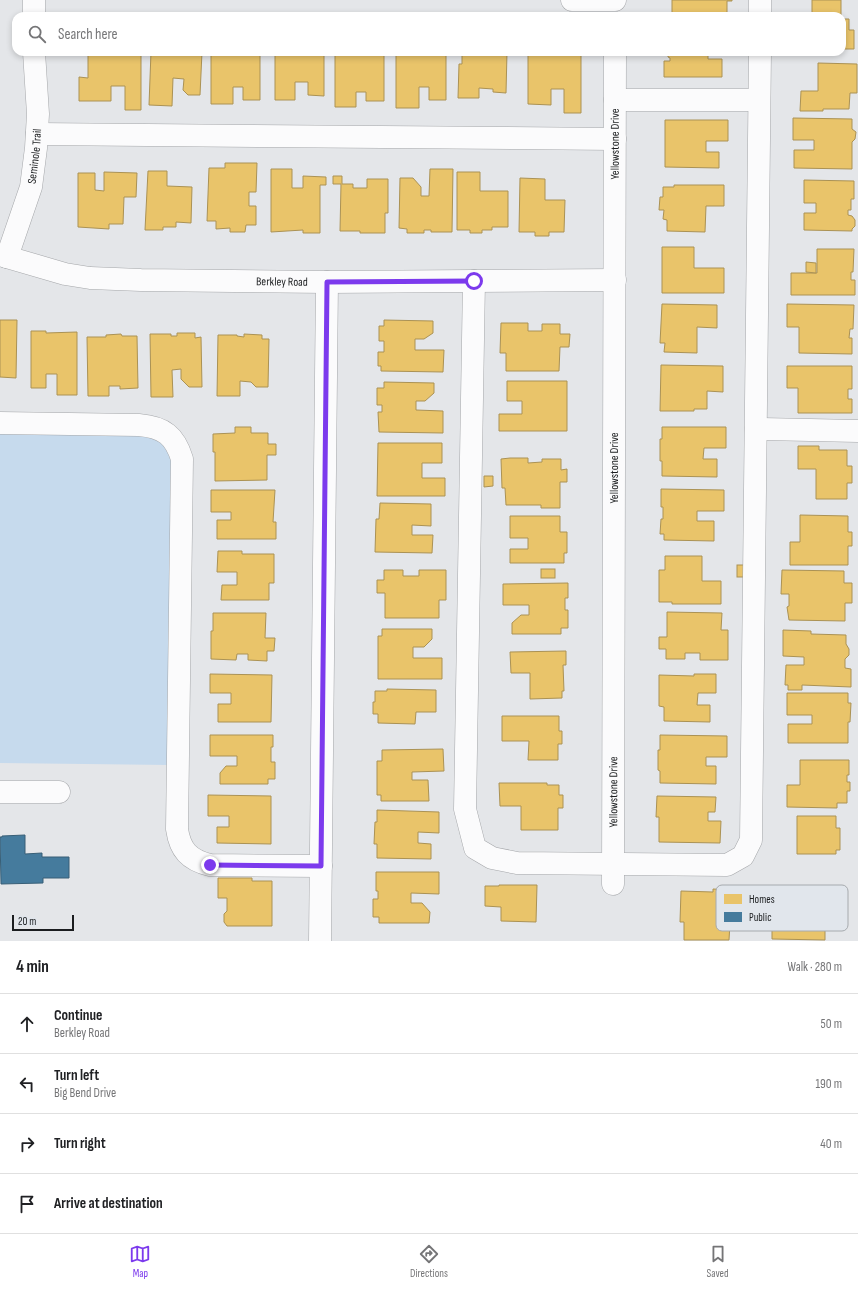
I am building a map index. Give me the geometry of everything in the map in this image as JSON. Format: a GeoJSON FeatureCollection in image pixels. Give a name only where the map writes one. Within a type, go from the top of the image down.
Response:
{"type":"FeatureCollection","features":[{"type":"Feature","properties":{"kind":"street"},"geometry":{"type":"LineString","coordinates":[[34,0],[34,12]]}},
{"type":"Feature","properties":{"kind":"street"},"geometry":{"type":"LineString","coordinates":[[572,0],[615,0],[615,12]]}},
{"type":"Feature","properties":{"kind":"street"},"geometry":{"type":"LineString","coordinates":[[760,0],[760,12]]}},
{"type":"Feature","properties":{"kind":"street","name":"Seminole Trail"},"geometry":{"type":"LineString","coordinates":[[3,256],[31,187],[38,114],[34,56]]}},
{"type":"Feature","properties":{"kind":"street","name":"Yellowstone Drive"},"geometry":{"type":"LineString","coordinates":[[613,874],[615,56]]}},
{"type":"Feature","properties":{"kind":"street"},"geometry":{"type":"LineString","coordinates":[[474,281],[465,810],[475,848],[492,858],[517,863],[613,874],[727,864],[743,856],[751,840],[760,56]]}},
{"type":"Feature","properties":{"kind":"street"},"geometry":{"type":"LineString","coordinates":[[615,100],[759,100]]}},
{"type":"Feature","properties":{"kind":"street"},"geometry":{"type":"LineString","coordinates":[[37,134],[615,139]]}},
{"type":"Feature","properties":{"kind":"street","name":"Berkley Road"},"geometry":{"type":"LineString","coordinates":[[3,256],[65,274],[90,278],[327,282],[614,280]]}},
{"type":"Feature","properties":{"kind":"street"},"geometry":{"type":"LineString","coordinates":[[320,941],[327,282]]}},
{"type":"Feature","properties":{"kind":"street"},"geometry":{"type":"LineString","coordinates":[[0,423],[151,426],[162,430],[172,438],[182,459],[177,829],[179,839],[183,849],[190,857],[210,865],[321,866]]}},
{"type":"Feature","properties":{"kind":"street"},"geometry":{"type":"LineString","coordinates":[[756,429],[858,431]]}},
{"type":"Feature","properties":{"kind":"street"},"geometry":{"type":"LineString","coordinates":[[0,792],[59,792]]}},
{"type":"Feature","properties":{"kind":"shaded area"},"geometry":{"type":"Polygon","coordinates":[[[0,429],[174,431],[170,765],[0,763],[0,429]]]}},
{"type":"Feature","properties":{"kind":"building: Homes"},"geometry":{"type":"Polygon","coordinates":[[[672,0],[732,0],[727,1],[727,12],[672,12],[672,0]]]}},
{"type":"Feature","properties":{"kind":"building: Homes"},"geometry":{"type":"Polygon","coordinates":[[[812,0],[841,0],[841,12],[812,12],[812,0]]]}},
{"type":"Feature","properties":{"kind":"building: Homes"},"geometry":{"type":"Polygon","coordinates":[[[846,19],[849,19],[849,30],[854,30],[854,49],[846,49],[846,19]]]}},
{"type":"Feature","properties":{"kind":"building: Homes"},"geometry":{"type":"Polygon","coordinates":[[[88,56],[141,56],[141,110],[125,110],[125,86],[111,86],[111,101],[79,101],[79,77],[88,78],[88,56]]]}},
{"type":"Feature","properties":{"kind":"building: Homes"},"geometry":{"type":"Polygon","coordinates":[[[151,56],[202,56],[200,95],[188,95],[183,90],[184,79],[173,78],[172,106],[149,105],[151,56]]]}},
{"type":"Feature","properties":{"kind":"building: Homes"},"geometry":{"type":"Polygon","coordinates":[[[211,56],[260,56],[260,100],[243,100],[243,87],[233,87],[233,104],[211,104],[211,56]]]}},
{"type":"Feature","properties":{"kind":"building: Homes"},"geometry":{"type":"Polygon","coordinates":[[[275,56],[324,56],[324,96],[308,95],[308,82],[295,82],[295,100],[275,100],[275,56]]]}},
{"type":"Feature","properties":{"kind":"building: Homes"},"geometry":{"type":"Polygon","coordinates":[[[335,56],[384,56],[384,101],[366,101],[366,92],[356,92],[356,107],[335,107],[335,56]]]}},
{"type":"Feature","properties":{"kind":"building: Homes"},"geometry":{"type":"Polygon","coordinates":[[[396,56],[446,56],[446,100],[429,100],[429,87],[419,87],[419,108],[396,108],[396,56]]]}},
{"type":"Feature","properties":{"kind":"building: Homes"},"geometry":{"type":"Polygon","coordinates":[[[462,56],[507,56],[506,93],[493,92],[493,89],[479,88],[479,98],[458,98],[459,64],[462,64],[462,56]]]}},
{"type":"Feature","properties":{"kind":"building: Homes"},"geometry":{"type":"Polygon","coordinates":[[[528,56],[581,56],[581,113],[564,113],[564,89],[551,89],[551,105],[528,104],[528,56]]]}},
{"type":"Feature","properties":{"kind":"building: Homes"},"geometry":{"type":"Polygon","coordinates":[[[708,56],[708,59],[722,59],[722,77],[664,77],[664,61],[670,61],[670,58],[668,57],[708,56]]]}},
{"type":"Feature","properties":{"kind":"building: Homes"},"geometry":{"type":"Polygon","coordinates":[[[818,63],[857,64],[857,93],[850,93],[849,109],[800,111],[801,91],[818,91],[818,63]]]}},
{"type":"Feature","properties":{"kind":"building: Homes"},"geometry":{"type":"Polygon","coordinates":[[[793,118],[852,119],[852,129],[856,132],[855,139],[852,142],[852,169],[794,168],[794,150],[814,150],[814,140],[793,140],[793,118]]]}},
{"type":"Feature","properties":{"kind":"building: Homes"},"geometry":{"type":"Polygon","coordinates":[[[665,120],[728,120],[728,141],[706,141],[706,152],[719,152],[719,168],[665,167],[665,120]]]}},
{"type":"Feature","properties":{"kind":"building: Homes"},"geometry":{"type":"Polygon","coordinates":[[[225,163],[257,163],[256,192],[249,192],[249,206],[256,206],[256,225],[246,225],[245,232],[230,232],[230,228],[216,229],[216,221],[207,221],[209,168],[225,168],[225,163]]]}},
{"type":"Feature","properties":{"kind":"building: Homes"},"geometry":{"type":"Polygon","coordinates":[[[271,169],[292,169],[292,188],[303,188],[303,176],[326,177],[326,185],[320,185],[320,233],[303,233],[303,230],[271,232],[271,169]]]}},
{"type":"Feature","properties":{"kind":"building: Homes"},"geometry":{"type":"Polygon","coordinates":[[[430,169],[453,169],[452,232],[431,232],[431,230],[424,230],[424,233],[407,233],[407,229],[399,228],[400,178],[413,178],[421,187],[421,196],[429,196],[430,169]]]}},
{"type":"Feature","properties":{"kind":"building: Homes"},"geometry":{"type":"Polygon","coordinates":[[[148,171],[167,171],[167,186],[192,187],[191,223],[176,222],[176,227],[163,227],[163,230],[145,230],[148,171]]]}},
{"type":"Feature","properties":{"kind":"building: Homes"},"geometry":{"type":"Polygon","coordinates":[[[104,172],[137,173],[136,197],[124,197],[123,224],[109,224],[109,229],[78,227],[78,173],[95,173],[95,190],[104,191],[104,172]]]}},
{"type":"Feature","properties":{"kind":"building: Homes"},"geometry":{"type":"Polygon","coordinates":[[[457,172],[480,172],[480,191],[508,191],[508,227],[492,227],[492,230],[482,230],[482,233],[470,233],[470,230],[457,230],[457,172]]]}},
{"type":"Feature","properties":{"kind":"building: Homes"},"geometry":{"type":"Polygon","coordinates":[[[333,176],[342,176],[342,184],[353,184],[353,188],[367,188],[367,179],[388,179],[388,213],[385,213],[385,233],[340,231],[341,184],[333,184],[333,176]]]}},
{"type":"Feature","properties":{"kind":"building: Homes"},"geometry":{"type":"Polygon","coordinates":[[[520,178],[545,179],[545,200],[565,200],[564,232],[549,232],[549,236],[535,236],[535,232],[519,232],[520,178]]]}},
{"type":"Feature","properties":{"kind":"building: Homes"},"geometry":{"type":"Polygon","coordinates":[[[804,180],[854,181],[854,199],[851,199],[851,210],[848,210],[848,215],[852,216],[855,220],[855,226],[852,231],[804,230],[804,213],[816,213],[816,203],[804,203],[804,180]]]}},
{"type":"Feature","properties":{"kind":"building: Homes"},"geometry":{"type":"Polygon","coordinates":[[[674,185],[724,185],[724,206],[706,206],[705,232],[667,231],[667,220],[663,219],[664,210],[659,210],[660,197],[663,197],[663,187],[674,187],[674,185]]]}},
{"type":"Feature","properties":{"kind":"building: Homes"},"geometry":{"type":"Polygon","coordinates":[[[662,247],[694,247],[694,268],[724,268],[724,293],[662,293],[662,247]]]}},
{"type":"Feature","properties":{"kind":"building: Homes"},"geometry":{"type":"Polygon","coordinates":[[[817,249],[854,249],[853,272],[851,272],[851,280],[855,280],[855,295],[791,295],[791,273],[817,273],[817,249]]]}},
{"type":"Feature","properties":{"kind":"building: Homes"},"geometry":{"type":"Polygon","coordinates":[[[806,262],[816,263],[816,273],[806,272],[806,262]]]}},
{"type":"Feature","properties":{"kind":"building: Homes"},"geometry":{"type":"Polygon","coordinates":[[[662,304],[717,305],[717,328],[697,327],[697,353],[664,352],[665,343],[660,343],[662,304]]]}},
{"type":"Feature","properties":{"kind":"building: Homes"},"geometry":{"type":"Polygon","coordinates":[[[787,304],[854,305],[853,329],[850,329],[849,338],[852,338],[852,354],[799,353],[799,327],[787,327],[787,304]]]}},
{"type":"Feature","properties":{"kind":"building: Homes"},"geometry":{"type":"Polygon","coordinates":[[[0,320],[17,320],[16,378],[0,377],[0,320]]]}},
{"type":"Feature","properties":{"kind":"building: Homes"},"geometry":{"type":"Polygon","coordinates":[[[384,320],[433,321],[433,333],[424,339],[415,339],[415,350],[444,350],[443,372],[381,371],[381,366],[378,366],[378,352],[384,352],[384,341],[379,341],[379,326],[384,326],[384,320]]]}},
{"type":"Feature","properties":{"kind":"building: Homes"},"geometry":{"type":"Polygon","coordinates":[[[501,323],[528,323],[528,331],[542,331],[542,324],[560,324],[560,334],[570,334],[569,347],[560,347],[559,371],[506,371],[506,353],[500,353],[501,323]]]}},
{"type":"Feature","properties":{"kind":"building: Homes"},"geometry":{"type":"Polygon","coordinates":[[[31,331],[46,331],[46,333],[77,332],[77,395],[57,395],[57,374],[46,374],[46,388],[31,388],[31,331]]]}},
{"type":"Feature","properties":{"kind":"building: Homes"},"geometry":{"type":"Polygon","coordinates":[[[177,333],[195,333],[195,338],[201,337],[202,387],[189,387],[181,379],[181,369],[172,370],[173,397],[151,397],[150,334],[171,334],[171,336],[177,336],[177,333]]]}},
{"type":"Feature","properties":{"kind":"building: Homes"},"geometry":{"type":"Polygon","coordinates":[[[121,334],[122,336],[137,336],[138,388],[120,389],[120,386],[109,386],[109,396],[88,396],[87,337],[106,337],[106,335],[121,334]]]}},
{"type":"Feature","properties":{"kind":"building: Homes"},"geometry":{"type":"Polygon","coordinates":[[[244,334],[262,335],[262,339],[269,339],[268,387],[256,387],[251,382],[240,381],[240,396],[217,396],[218,335],[237,335],[244,337],[244,334]]]}},
{"type":"Feature","properties":{"kind":"building: Homes"},"geometry":{"type":"Polygon","coordinates":[[[661,365],[723,366],[723,392],[707,391],[707,409],[694,409],[694,411],[660,411],[661,365]]]}},
{"type":"Feature","properties":{"kind":"building: Homes"},"geometry":{"type":"Polygon","coordinates":[[[787,366],[852,366],[852,389],[848,389],[848,399],[852,399],[852,413],[798,413],[798,388],[787,388],[787,366]]]}},
{"type":"Feature","properties":{"kind":"building: Homes"},"geometry":{"type":"Polygon","coordinates":[[[507,381],[567,381],[567,431],[499,431],[499,414],[522,414],[522,401],[507,401],[507,381]]]}},
{"type":"Feature","properties":{"kind":"building: Homes"},"geometry":{"type":"Polygon","coordinates":[[[384,382],[434,383],[434,393],[425,401],[416,401],[416,410],[443,411],[443,433],[379,432],[378,412],[382,412],[382,405],[377,405],[377,388],[384,388],[384,382]]]}},
{"type":"Feature","properties":{"kind":"building: Homes"},"geometry":{"type":"Polygon","coordinates":[[[235,427],[251,427],[251,433],[268,433],[268,444],[276,444],[276,455],[267,455],[267,480],[215,481],[215,452],[213,452],[213,434],[235,433],[235,427]]]}},
{"type":"Feature","properties":{"kind":"building: Homes"},"geometry":{"type":"Polygon","coordinates":[[[662,427],[726,427],[726,448],[704,448],[703,459],[717,459],[717,477],[662,476],[660,439],[662,439],[662,427]]]}},
{"type":"Feature","properties":{"kind":"building: Homes"},"geometry":{"type":"Polygon","coordinates":[[[378,443],[442,443],[442,463],[422,463],[422,478],[445,478],[445,496],[377,496],[378,443]]]}},
{"type":"Feature","properties":{"kind":"building: Homes"},"geometry":{"type":"Polygon","coordinates":[[[798,446],[819,446],[819,450],[847,450],[847,466],[852,466],[852,483],[847,483],[847,499],[816,499],[816,469],[798,469],[798,446]]]}},
{"type":"Feature","properties":{"kind":"building: Homes"},"geometry":{"type":"Polygon","coordinates":[[[528,458],[528,463],[542,462],[542,459],[561,459],[561,470],[567,469],[567,482],[560,482],[560,508],[541,508],[541,505],[506,505],[505,488],[502,488],[501,459],[528,458]]]}},
{"type":"Feature","properties":{"kind":"building: Homes"},"geometry":{"type":"Polygon","coordinates":[[[484,476],[493,476],[493,486],[484,487],[484,476]]]}},
{"type":"Feature","properties":{"kind":"building: Homes"},"geometry":{"type":"Polygon","coordinates":[[[661,489],[724,490],[724,511],[697,511],[697,521],[714,521],[714,541],[664,540],[664,534],[660,534],[661,519],[663,519],[661,489]]]}},
{"type":"Feature","properties":{"kind":"building: Homes"},"geometry":{"type":"Polygon","coordinates":[[[211,490],[275,490],[273,522],[276,522],[276,539],[217,539],[217,520],[231,520],[231,512],[211,512],[211,490]]]}},
{"type":"Feature","properties":{"kind":"building: Homes"},"geometry":{"type":"Polygon","coordinates":[[[380,503],[431,504],[431,526],[412,525],[412,535],[433,535],[432,553],[375,552],[376,519],[379,519],[380,503]]]}},
{"type":"Feature","properties":{"kind":"building: Homes"},"geometry":{"type":"Polygon","coordinates":[[[800,515],[848,516],[848,532],[852,532],[852,546],[848,546],[848,565],[790,565],[790,542],[800,542],[800,515]]]}},
{"type":"Feature","properties":{"kind":"building: Homes"},"geometry":{"type":"Polygon","coordinates":[[[510,516],[560,516],[560,532],[567,532],[567,553],[564,553],[564,563],[510,563],[510,549],[528,549],[528,538],[510,538],[510,516]]]}},
{"type":"Feature","properties":{"kind":"building: Homes"},"geometry":{"type":"Polygon","coordinates":[[[218,551],[242,551],[242,554],[274,554],[274,583],[269,583],[269,600],[221,600],[222,585],[237,585],[237,572],[217,572],[218,551]]]}},
{"type":"Feature","properties":{"kind":"building: Homes"},"geometry":{"type":"Polygon","coordinates":[[[665,556],[702,556],[702,581],[721,581],[721,604],[672,604],[672,602],[659,602],[659,570],[665,570],[665,556]]]}},
{"type":"Feature","properties":{"kind":"building: Homes"},"geometry":{"type":"Polygon","coordinates":[[[737,565],[746,565],[746,577],[737,577],[737,565]]]}},
{"type":"Feature","properties":{"kind":"building: Homes"},"geometry":{"type":"Polygon","coordinates":[[[541,569],[555,569],[555,578],[541,578],[541,569]]]}},
{"type":"Feature","properties":{"kind":"building: Homes"},"geometry":{"type":"Polygon","coordinates":[[[384,570],[403,570],[403,576],[419,576],[419,570],[446,570],[446,600],[439,600],[439,618],[385,618],[385,593],[377,593],[377,580],[384,580],[384,570]]]}},
{"type":"Feature","properties":{"kind":"building: Homes"},"geometry":{"type":"Polygon","coordinates":[[[782,570],[844,571],[844,583],[852,583],[852,603],[845,603],[845,621],[789,620],[787,607],[789,606],[789,594],[781,594],[782,570]]]}},
{"type":"Feature","properties":{"kind":"building: Homes"},"geometry":{"type":"Polygon","coordinates":[[[568,583],[568,598],[565,598],[565,610],[568,610],[568,628],[561,628],[561,634],[512,634],[512,623],[521,615],[529,615],[529,605],[503,605],[503,584],[568,583]]]}},
{"type":"Feature","properties":{"kind":"building: Homes"},"geometry":{"type":"Polygon","coordinates":[[[667,612],[722,613],[721,630],[728,630],[728,660],[700,660],[700,653],[685,653],[685,659],[666,659],[666,649],[659,649],[659,637],[667,637],[667,612]]]}},
{"type":"Feature","properties":{"kind":"building: Homes"},"geometry":{"type":"Polygon","coordinates":[[[213,613],[266,613],[265,638],[275,638],[274,651],[267,651],[267,661],[248,660],[248,654],[237,654],[236,660],[211,659],[211,631],[213,631],[213,613]]]}},
{"type":"Feature","properties":{"kind":"building: Homes"},"geometry":{"type":"Polygon","coordinates":[[[382,629],[432,629],[432,639],[424,647],[413,647],[413,658],[442,658],[442,679],[378,679],[378,636],[382,636],[382,629]]]}},
{"type":"Feature","properties":{"kind":"building: Homes"},"geometry":{"type":"Polygon","coordinates":[[[783,630],[811,631],[811,634],[846,635],[846,644],[849,649],[849,655],[845,659],[845,668],[851,669],[851,687],[802,685],[802,690],[788,690],[788,685],[785,685],[786,665],[804,665],[804,657],[783,656],[783,630]]]}},
{"type":"Feature","properties":{"kind":"building: Homes"},"geometry":{"type":"Polygon","coordinates":[[[566,651],[566,665],[563,665],[564,691],[562,691],[562,698],[530,699],[530,673],[511,673],[510,652],[566,651]]]}},
{"type":"Feature","properties":{"kind":"building: Homes"},"geometry":{"type":"Polygon","coordinates":[[[210,674],[272,675],[271,722],[218,722],[218,704],[231,704],[231,693],[210,693],[210,674]]]}},
{"type":"Feature","properties":{"kind":"building: Homes"},"geometry":{"type":"Polygon","coordinates":[[[694,674],[716,674],[716,693],[698,693],[697,705],[710,705],[710,722],[664,721],[664,707],[659,706],[659,675],[694,676],[694,674]]]}},
{"type":"Feature","properties":{"kind":"building: Homes"},"geometry":{"type":"Polygon","coordinates":[[[387,689],[436,690],[436,712],[416,712],[415,724],[378,723],[378,714],[373,714],[375,691],[387,691],[387,689]]]}},
{"type":"Feature","properties":{"kind":"building: Homes"},"geometry":{"type":"Polygon","coordinates":[[[787,693],[848,693],[848,703],[851,703],[850,722],[848,722],[848,743],[788,743],[788,724],[812,724],[812,715],[787,715],[787,693]]]}},
{"type":"Feature","properties":{"kind":"building: Homes"},"geometry":{"type":"Polygon","coordinates":[[[502,716],[559,716],[559,731],[562,731],[562,744],[558,744],[558,760],[528,760],[529,741],[502,741],[502,716]]]}},
{"type":"Feature","properties":{"kind":"building: Homes"},"geometry":{"type":"Polygon","coordinates":[[[210,735],[273,735],[271,762],[275,762],[275,779],[268,779],[268,784],[220,784],[220,773],[226,766],[237,766],[237,756],[210,756],[210,735]]]}},
{"type":"Feature","properties":{"kind":"building: Homes"},"geometry":{"type":"Polygon","coordinates":[[[660,735],[727,736],[727,757],[706,757],[706,766],[716,766],[716,784],[660,783],[660,771],[658,770],[658,750],[660,750],[660,735]]]}},
{"type":"Feature","properties":{"kind":"building: Homes"},"geometry":{"type":"Polygon","coordinates":[[[443,749],[444,771],[412,772],[412,780],[428,780],[429,801],[381,801],[381,795],[377,795],[377,761],[382,761],[382,750],[443,749]]]}},
{"type":"Feature","properties":{"kind":"building: Homes"},"geometry":{"type":"Polygon","coordinates":[[[800,760],[849,760],[849,775],[847,775],[847,782],[850,782],[850,791],[847,791],[847,803],[837,803],[837,808],[787,807],[787,785],[800,785],[800,760]]]}},
{"type":"Feature","properties":{"kind":"building: Homes"},"geometry":{"type":"Polygon","coordinates":[[[499,783],[547,783],[547,785],[559,785],[559,795],[563,795],[563,808],[558,808],[558,830],[521,830],[521,806],[500,806],[499,783]]]}},
{"type":"Feature","properties":{"kind":"building: Homes"},"geometry":{"type":"Polygon","coordinates":[[[208,795],[271,796],[271,844],[217,843],[217,827],[229,827],[229,816],[208,816],[208,795]]]}},
{"type":"Feature","properties":{"kind":"building: Homes"},"geometry":{"type":"Polygon","coordinates":[[[657,796],[716,797],[715,812],[708,812],[708,821],[721,821],[720,843],[659,842],[659,817],[656,817],[657,796]]]}},
{"type":"Feature","properties":{"kind":"building: Homes"},"geometry":{"type":"Polygon","coordinates":[[[377,810],[439,812],[439,833],[418,832],[418,843],[431,844],[431,859],[377,858],[377,844],[374,844],[377,810]]]}},
{"type":"Feature","properties":{"kind":"building: Homes"},"geometry":{"type":"Polygon","coordinates":[[[797,816],[836,816],[836,828],[840,828],[840,850],[836,850],[836,854],[797,854],[797,816]]]}},
{"type":"Feature","properties":{"kind":"building: Homes"},"geometry":{"type":"Polygon","coordinates":[[[376,872],[439,872],[439,894],[411,893],[411,903],[422,903],[430,912],[429,923],[379,923],[379,917],[373,917],[373,899],[378,899],[378,891],[376,891],[376,872]]]}},
{"type":"Feature","properties":{"kind":"building: Homes"},"geometry":{"type":"Polygon","coordinates":[[[218,878],[252,878],[252,881],[272,881],[272,926],[227,926],[224,922],[224,914],[227,911],[227,898],[218,898],[218,878]]]}},
{"type":"Feature","properties":{"kind":"building: Homes"},"geometry":{"type":"Polygon","coordinates":[[[537,885],[536,922],[501,921],[501,907],[485,906],[485,886],[537,885]]]}},
{"type":"Feature","properties":{"kind":"building: Homes"},"geometry":{"type":"Polygon","coordinates":[[[713,889],[716,889],[716,931],[730,931],[729,940],[684,940],[684,922],[680,922],[681,891],[713,892],[713,889]]]}},
{"type":"Feature","properties":{"kind":"building: Homes"},"geometry":{"type":"Polygon","coordinates":[[[772,931],[825,931],[825,940],[772,939],[772,931]]]}},
{"type":"Feature","properties":{"kind":"building: Public"},"geometry":{"type":"Polygon","coordinates":[[[25,835],[25,854],[42,853],[42,857],[69,857],[69,878],[43,878],[43,883],[1,884],[0,837],[25,835]]]}},
{"type":"Feature","properties":{"kind":"route"},"geometry":{"type":"LineString","coordinates":[[210,865],[321,866],[327,282],[474,281]]}}]}
